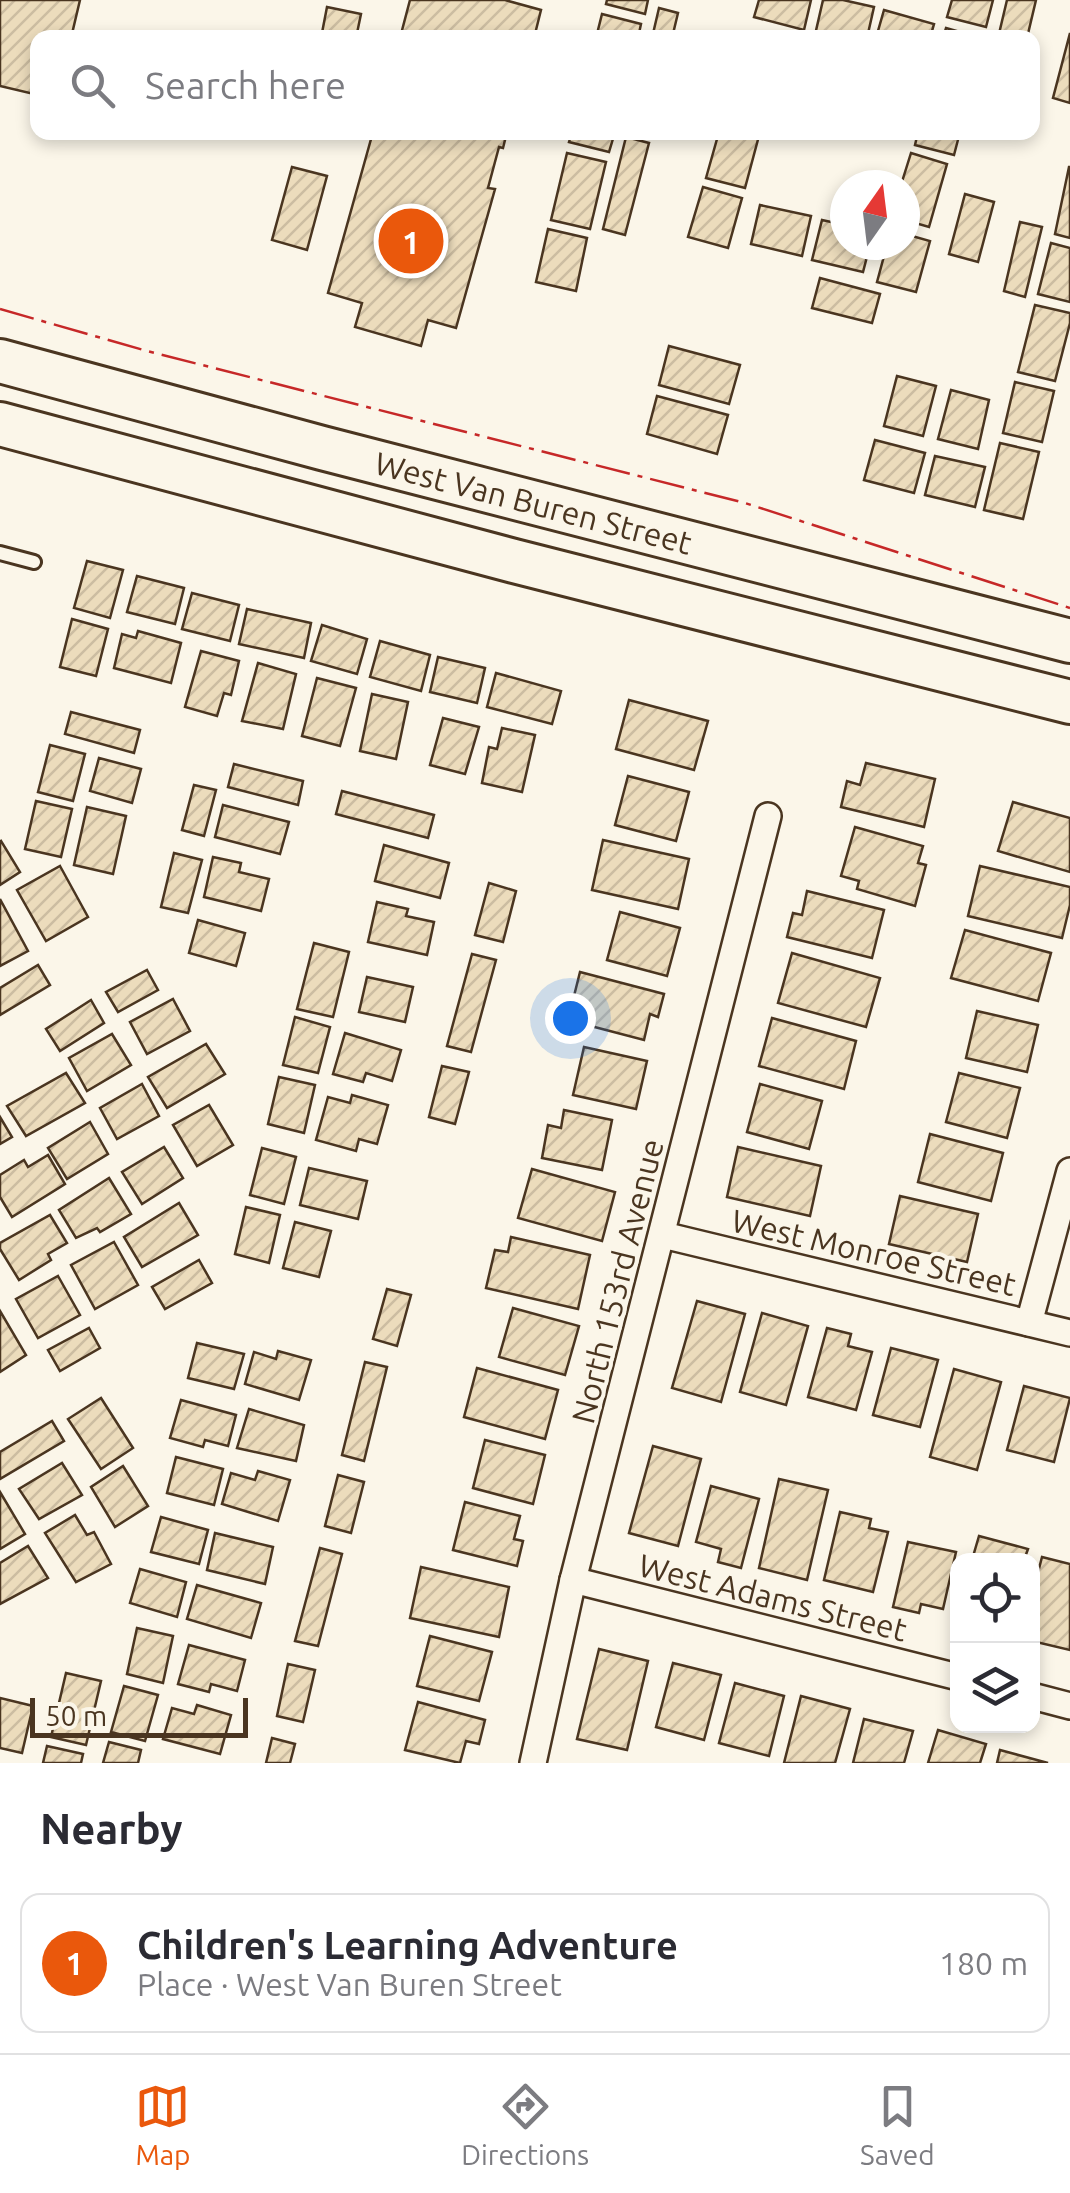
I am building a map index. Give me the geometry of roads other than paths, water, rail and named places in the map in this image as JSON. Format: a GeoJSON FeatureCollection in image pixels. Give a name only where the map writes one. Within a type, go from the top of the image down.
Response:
{"type":"FeatureCollection","features":[{"type":"Feature","properties":{"kind":"main road","name":"West Van Buren Street"},"geometry":{"type":"LineString","coordinates":[[0,362],[1070,641]]}},
{"type":"Feature","properties":{"kind":"main road"},"geometry":{"type":"LineString","coordinates":[[78,447],[93,386]]}},
{"type":"Feature","properties":{"kind":"main road","name":"West Van Buren Street"},"geometry":{"type":"LineString","coordinates":[[0,424],[514,561],[1070,702]]}},
{"type":"Feature","properties":{"kind":"street","name":"North 153rd Avenue"},"geometry":{"type":"LineString","coordinates":[[533,1763],[573,1580],[768,816]]}},
{"type":"Feature","properties":{"kind":"street"},"geometry":{"type":"LineString","coordinates":[[1029,1323],[1070,1171]]}},
{"type":"Feature","properties":{"kind":"street","name":"West Monroe Street"},"geometry":{"type":"LineString","coordinates":[[662,1235],[1070,1333]]}},
{"type":"Feature","properties":{"kind":"street","name":"West Adams Street"},"geometry":{"type":"LineString","coordinates":[[573,1580],[950,1675]]}},
{"type":"Feature","properties":{"kind":"street"},"geometry":{"type":"LineString","coordinates":[[1040,1698],[1070,1706]]}},
{"type":"Feature","properties":{"kind":"lane"},"geometry":{"type":"LineString","coordinates":[[0,553],[34,562]]}},
{"type":"Feature","properties":{"kind":"place","name":"Children's Learning Adventure"},"geometry":{"type":"Point","coordinates":[411,241]}}]}
